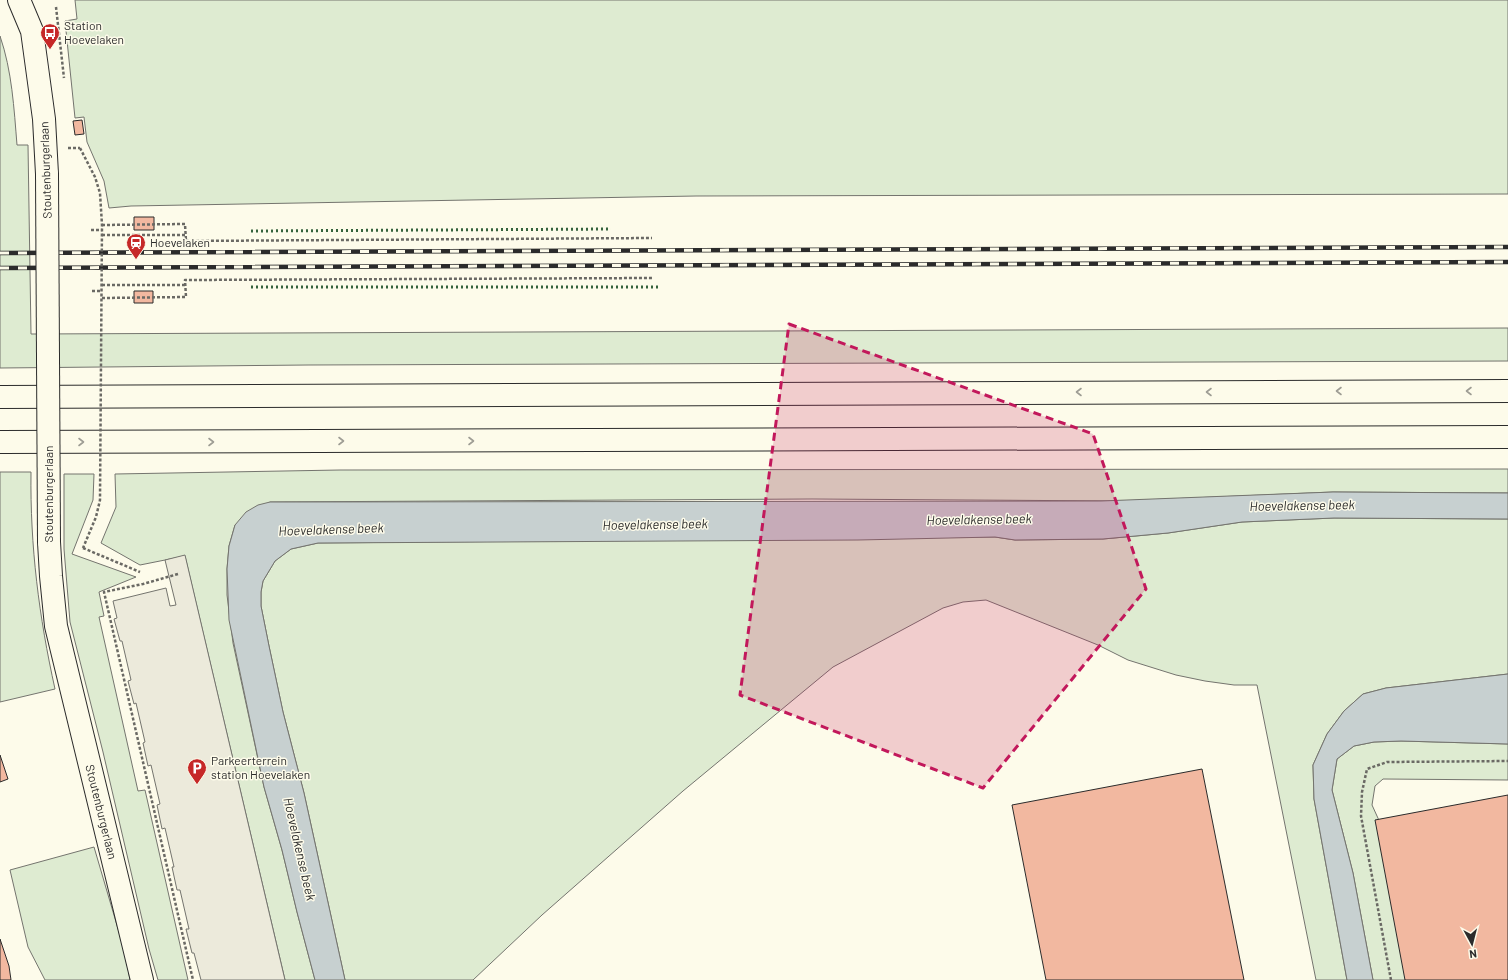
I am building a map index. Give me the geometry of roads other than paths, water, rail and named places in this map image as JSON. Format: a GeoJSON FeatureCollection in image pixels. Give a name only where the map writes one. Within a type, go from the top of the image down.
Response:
{"type":"FeatureCollection","features":[{"type":"Feature","properties":{"kind":"main road","name":"Stoutenburgerlaan"},"geometry":{"type":"LineString","coordinates":[[19,0],[32,31],[44,119],[47,174],[49,542],[56,626],[142,980]]}},
{"type":"Feature","properties":{"kind":"main road"},"geometry":{"type":"LineString","coordinates":[[0,397],[1508,391]]}},
{"type":"Feature","properties":{"kind":"main road"},"geometry":{"type":"LineString","coordinates":[[0,442],[1508,438]]}},
{"type":"Feature","properties":{"kind":"water","name":"Hoevelakense beek"},"geometry":{"type":"Polygon","coordinates":[[[1333,492],[1508,493],[1508,519],[1334,518],[1242,522],[1168,533],[1103,539],[1015,540],[995,537],[858,540],[318,543],[291,549],[275,561],[263,581],[261,606],[283,712],[304,793],[345,980],[315,980],[282,850],[264,787],[229,620],[227,569],[229,546],[235,525],[246,512],[258,505],[270,502],[1101,501],[1333,492]]]}},
{"type":"Feature","properties":{"kind":"water"},"geometry":{"type":"Polygon","coordinates":[[[1508,674],[1508,744],[1401,741],[1374,742],[1354,746],[1337,759],[1332,790],[1353,873],[1373,980],[1347,980],[1314,799],[1313,765],[1327,734],[1344,711],[1363,694],[1386,688],[1508,674]]]}},
{"type":"Feature","properties":{"kind":"railway"},"geometry":{"type":"LineString","coordinates":[[0,253],[1508,247]]}},
{"type":"Feature","properties":{"kind":"railway"},"geometry":{"type":"LineString","coordinates":[[0,268],[1508,262]]}},
{"type":"Feature","properties":{"kind":"place","name":"Station Hoevelaken"},"geometry":{"type":"Point","coordinates":[50,50]}},
{"type":"Feature","properties":{"kind":"place","name":"Hoevelaken"},"geometry":{"type":"Point","coordinates":[136,260]}},
{"type":"Feature","properties":{"kind":"place","name":"Parkeerterrein station Hoevelaken"},"geometry":{"type":"Point","coordinates":[197,785]}}]}
